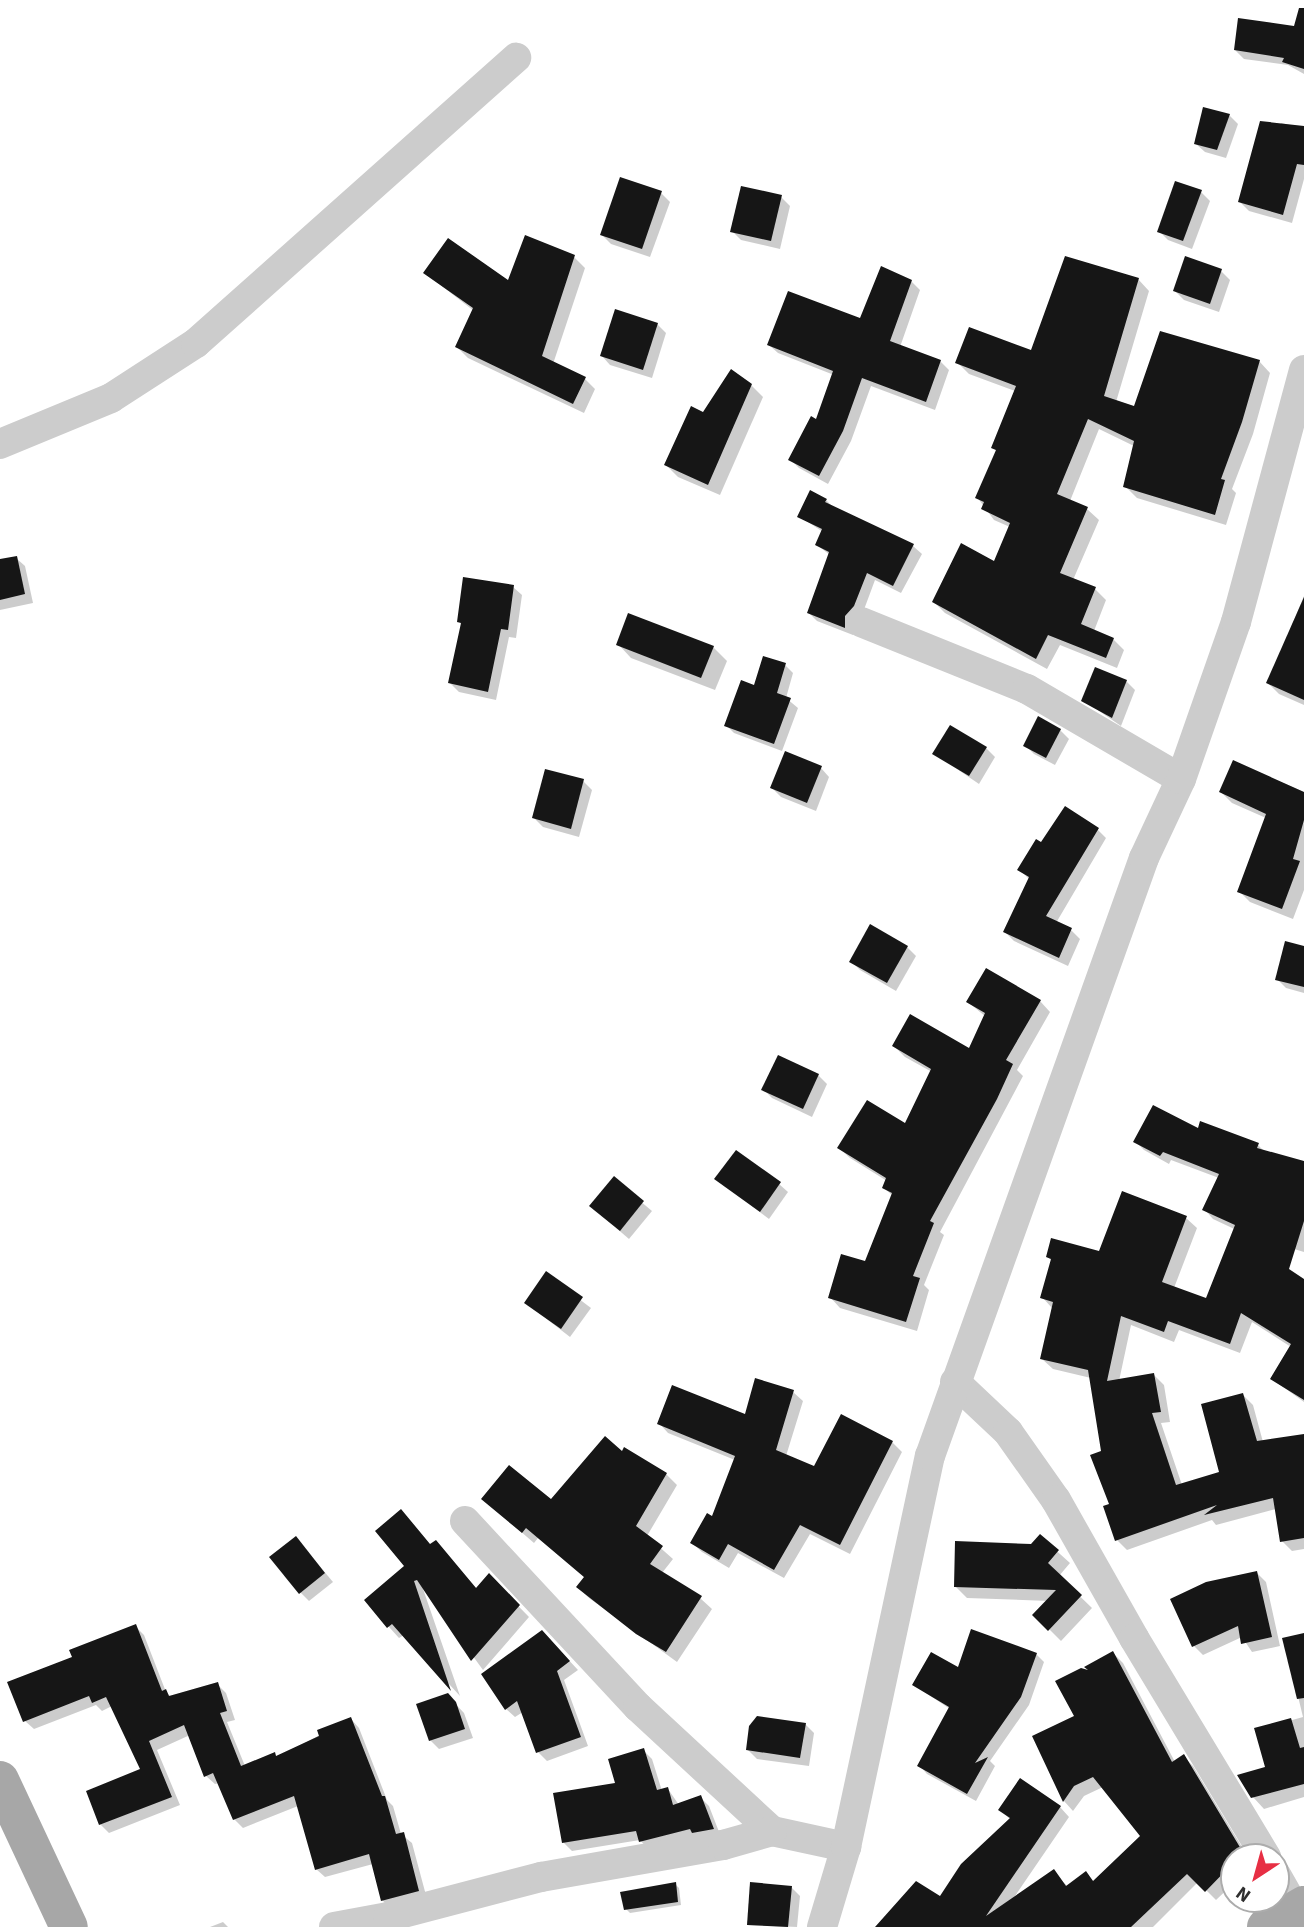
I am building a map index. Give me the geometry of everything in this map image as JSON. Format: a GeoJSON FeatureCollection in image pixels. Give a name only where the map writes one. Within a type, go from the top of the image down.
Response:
{"type":"FeatureCollection","features":[{"type":"Feature","properties":{"kind":"main road"},"geometry":{"type":"LineString","coordinates":[[0,1780],[69,1927]]}},
{"type":"Feature","properties":{"kind":"street"},"geometry":{"type":"LineString","coordinates":[[0,444],[111,397],[196,343],[516,58]]}},
{"type":"Feature","properties":{"kind":"street"},"geometry":{"type":"LineString","coordinates":[[822,1927],[846,1847],[930,1456],[1144,858],[1181,779],[1236,622],[1304,370]]}},
{"type":"Feature","properties":{"kind":"street"},"geometry":{"type":"LineString","coordinates":[[861,622],[1027,689],[1181,779]]}},
{"type":"Feature","properties":{"kind":"street"},"geometry":{"type":"LineString","coordinates":[[955,1382],[1008,1432],[1056,1500],[1134,1638],[1258,1843]]}},
{"type":"Feature","properties":{"kind":"street"},"geometry":{"type":"LineString","coordinates":[[465,1521],[638,1707],[772,1831]]}},
{"type":"Feature","properties":{"kind":"street"},"geometry":{"type":"LineString","coordinates":[[334,1927],[388,1917],[541,1877],[723,1844],[772,1831],[846,1847]]}},
{"type":"Feature","properties":{"kind":"building"},"geometry":{"type":"Polygon","coordinates":[[[1299,8],[1304,8],[1304,69],[1282,62],[1284,58],[1234,50],[1238,18],[1294,26],[1299,8]]]}},
{"type":"Feature","properties":{"kind":"building"},"geometry":{"type":"Polygon","coordinates":[[[1203,107],[1230,114],[1217,150],[1194,144],[1203,107]]]}},
{"type":"Feature","properties":{"kind":"building"},"geometry":{"type":"Polygon","coordinates":[[[1260,121],[1304,126],[1304,165],[1297,164],[1283,215],[1238,202],[1260,121]]]}},
{"type":"Feature","properties":{"kind":"building"},"geometry":{"type":"Polygon","coordinates":[[[620,177],[662,191],[642,249],[600,235],[620,177]]]}},
{"type":"Feature","properties":{"kind":"building"},"geometry":{"type":"Polygon","coordinates":[[[1175,181],[1202,190],[1183,241],[1157,232],[1175,181]]]}},
{"type":"Feature","properties":{"kind":"building"},"geometry":{"type":"Polygon","coordinates":[[[741,186],[782,195],[771,241],[730,232],[741,186]]]}},
{"type":"Feature","properties":{"kind":"building"},"geometry":{"type":"Polygon","coordinates":[[[525,235],[575,255],[542,356],[586,377],[573,404],[455,347],[473,308],[423,273],[448,238],[508,280],[525,235]]]}},
{"type":"Feature","properties":{"kind":"building"},"geometry":{"type":"Polygon","coordinates":[[[1065,256],[1139,278],[1104,396],[1134,406],[1160,331],[1260,360],[1242,422],[1221,479],[1225,480],[1215,515],[1123,487],[1134,441],[1088,419],[1057,494],[1088,507],[1060,573],[1096,587],[1081,624],[1114,638],[1106,658],[1048,635],[1036,659],[932,602],[961,543],[994,561],[1010,523],[981,509],[984,502],[975,498],[996,450],[991,448],[1016,386],[955,363],[969,327],[1031,350],[1065,256]]]}},
{"type":"Feature","properties":{"kind":"building"},"geometry":{"type":"Polygon","coordinates":[[[1185,256],[1222,269],[1210,304],[1173,291],[1185,256]]]}},
{"type":"Feature","properties":{"kind":"building"},"geometry":{"type":"Polygon","coordinates":[[[881,266],[912,280],[890,341],[941,360],[926,402],[862,378],[843,431],[819,476],[788,460],[811,416],[816,419],[833,371],[767,345],[788,291],[860,318],[881,266]]]}},
{"type":"Feature","properties":{"kind":"building"},"geometry":{"type":"Polygon","coordinates":[[[615,309],[658,323],[643,370],[600,356],[615,309]]]}},
{"type":"Feature","properties":{"kind":"building"},"geometry":{"type":"Polygon","coordinates":[[[731,369],[752,384],[708,485],[664,465],[691,406],[703,412],[731,369]]]}},
{"type":"Feature","properties":{"kind":"building"},"geometry":{"type":"Polygon","coordinates":[[[810,490],[827,499],[825,502],[914,544],[893,586],[867,573],[854,606],[845,616],[845,628],[807,613],[829,552],[815,545],[822,529],[797,517],[810,490]]]}},
{"type":"Feature","properties":{"kind":"building"},"geometry":{"type":"Polygon","coordinates":[[[17,556],[25,594],[0,600],[0,559],[17,556]]]}},
{"type":"Feature","properties":{"kind":"building"},"geometry":{"type":"Polygon","coordinates":[[[463,577],[514,585],[508,630],[501,629],[488,692],[448,683],[461,623],[457,622],[463,577]]]}},
{"type":"Feature","properties":{"kind":"building"},"geometry":{"type":"Polygon","coordinates":[[[1304,597],[1304,700],[1266,683],[1304,597]]]}},
{"type":"Feature","properties":{"kind":"building"},"geometry":{"type":"Polygon","coordinates":[[[628,613],[714,646],[701,678],[616,645],[628,613]]]}},
{"type":"Feature","properties":{"kind":"building"},"geometry":{"type":"Polygon","coordinates":[[[763,656],[786,663],[777,693],[791,698],[774,744],[724,726],[741,680],[754,685],[763,656]]]}},
{"type":"Feature","properties":{"kind":"building"},"geometry":{"type":"Polygon","coordinates":[[[1095,667],[1127,680],[1112,718],[1081,701],[1095,667]]]}},
{"type":"Feature","properties":{"kind":"building"},"geometry":{"type":"Polygon","coordinates":[[[1038,716],[1061,729],[1046,758],[1023,746],[1038,716]]]}},
{"type":"Feature","properties":{"kind":"building"},"geometry":{"type":"Polygon","coordinates":[[[950,725],[987,747],[969,776],[932,754],[950,725]]]}},
{"type":"Feature","properties":{"kind":"building"},"geometry":{"type":"Polygon","coordinates":[[[785,751],[822,766],[807,803],[770,788],[785,751]]]}},
{"type":"Feature","properties":{"kind":"building"},"geometry":{"type":"Polygon","coordinates":[[[1233,760],[1304,792],[1304,820],[1293,859],[1300,861],[1282,909],[1237,892],[1266,814],[1219,792],[1233,760]]]}},
{"type":"Feature","properties":{"kind":"building"},"geometry":{"type":"Polygon","coordinates":[[[545,769],[584,779],[571,829],[532,818],[545,769]]]}},
{"type":"Feature","properties":{"kind":"building"},"geometry":{"type":"Polygon","coordinates":[[[1065,806],[1099,828],[1046,916],[1072,928],[1059,958],[1003,932],[1029,877],[1017,870],[1036,839],[1041,842],[1065,806]]]}},
{"type":"Feature","properties":{"kind":"building"},"geometry":{"type":"Polygon","coordinates":[[[870,924],[908,946],[887,983],[849,962],[870,924]]]}},
{"type":"Feature","properties":{"kind":"building"},"geometry":{"type":"Polygon","coordinates":[[[1285,941],[1304,946],[1304,987],[1275,980],[1285,941]]]}},
{"type":"Feature","properties":{"kind":"building"},"geometry":{"type":"Polygon","coordinates":[[[986,968],[1041,1000],[1006,1060],[1013,1064],[997,1099],[930,1221],[934,1223],[913,1276],[920,1278],[906,1322],[828,1298],[841,1254],[865,1261],[892,1193],[882,1188],[886,1178],[837,1148],[867,1100],[905,1123],[931,1069],[892,1046],[910,1014],[969,1048],[985,1013],[966,1002],[986,968]]]}},
{"type":"Feature","properties":{"kind":"building"},"geometry":{"type":"Polygon","coordinates":[[[778,1055],[819,1074],[803,1109],[761,1090],[778,1055]]]}},
{"type":"Feature","properties":{"kind":"building"},"geometry":{"type":"Polygon","coordinates":[[[1153,1105],[1198,1128],[1200,1121],[1259,1143],[1257,1148],[1304,1161],[1304,1221],[1289,1269],[1304,1279],[1304,1400],[1270,1379],[1291,1344],[1241,1313],[1230,1344],[1168,1321],[1164,1332],[1121,1316],[1107,1381],[1154,1373],[1161,1412],[1152,1413],[1176,1485],[1219,1472],[1201,1404],[1243,1393],[1257,1441],[1304,1434],[1304,1538],[1280,1542],[1273,1498],[1204,1515],[1217,1505],[1115,1541],[1103,1506],[1109,1504],[1090,1455],[1101,1451],[1088,1370],[1040,1359],[1053,1302],[1040,1298],[1051,1259],[1046,1257],[1051,1238],[1099,1251],[1122,1191],[1187,1216],[1162,1282],[1206,1298],[1235,1225],[1202,1210],[1219,1174],[1163,1152],[1160,1156],[1133,1142],[1153,1105]]]}},
{"type":"Feature","properties":{"kind":"building"},"geometry":{"type":"Polygon","coordinates":[[[736,1150],[781,1182],[760,1212],[714,1179],[736,1150]]]}},
{"type":"Feature","properties":{"kind":"building"},"geometry":{"type":"Polygon","coordinates":[[[614,1176],[644,1201],[620,1231],[589,1206],[614,1176]]]}},
{"type":"Feature","properties":{"kind":"building"},"geometry":{"type":"Polygon","coordinates":[[[546,1271],[583,1297],[561,1329],[524,1303],[546,1271]]]}},
{"type":"Feature","properties":{"kind":"building"},"geometry":{"type":"Polygon","coordinates":[[[755,1378],[794,1390],[776,1450],[814,1466],[841,1414],[893,1441],[840,1545],[800,1525],[774,1570],[728,1544],[719,1560],[690,1543],[707,1513],[712,1516],[735,1456],[657,1424],[672,1385],[745,1414],[755,1378]]]}},
{"type":"Feature","properties":{"kind":"building"},"geometry":{"type":"Polygon","coordinates":[[[605,1436],[622,1451],[624,1447],[667,1473],[636,1526],[663,1546],[650,1564],[702,1596],[666,1652],[636,1634],[576,1587],[584,1577],[526,1528],[522,1533],[481,1499],[509,1465],[551,1499],[605,1436]]]}},
{"type":"Feature","properties":{"kind":"building"},"geometry":{"type":"Polygon","coordinates":[[[401,1509],[430,1544],[436,1540],[476,1588],[489,1573],[520,1605],[471,1661],[417,1580],[414,1581],[451,1691],[392,1624],[387,1628],[364,1600],[404,1566],[375,1531],[401,1509]]]}},
{"type":"Feature","properties":{"kind":"building"},"geometry":{"type":"Polygon","coordinates":[[[1040,1534],[1059,1550],[1048,1563],[1082,1595],[1048,1631],[1032,1615],[1056,1590],[954,1587],[955,1541],[1031,1544],[1040,1534]]]}},
{"type":"Feature","properties":{"kind":"building"},"geometry":{"type":"Polygon","coordinates":[[[296,1536],[325,1573],[299,1594],[269,1557],[296,1536]]]}},
{"type":"Feature","properties":{"kind":"building"},"geometry":{"type":"Polygon","coordinates":[[[1257,1571],[1272,1637],[1241,1644],[1238,1626],[1192,1647],[1170,1599],[1206,1582],[1257,1571]]]}},
{"type":"Feature","properties":{"kind":"building"},"geometry":{"type":"Polygon","coordinates":[[[136,1624],[162,1691],[166,1689],[169,1696],[218,1682],[227,1711],[220,1713],[241,1766],[275,1752],[276,1756],[319,1736],[317,1730],[351,1717],[382,1796],[385,1796],[396,1834],[404,1832],[419,1891],[381,1901],[369,1854],[315,1870],[294,1796],[233,1820],[213,1773],[204,1777],[184,1725],[149,1741],[172,1797],[99,1825],[86,1791],[140,1769],[106,1697],[92,1703],[89,1696],[23,1722],[7,1682],[72,1657],[69,1650],[136,1624]]]}},
{"type":"Feature","properties":{"kind":"building"},"geometry":{"type":"Polygon","coordinates":[[[971,1629],[1037,1653],[1021,1697],[975,1763],[988,1757],[967,1794],[917,1766],[949,1707],[912,1685],[931,1652],[958,1667],[971,1629]]]}},
{"type":"Feature","properties":{"kind":"building"},"geometry":{"type":"Polygon","coordinates":[[[542,1630],[570,1661],[557,1671],[581,1737],[536,1753],[517,1701],[505,1710],[481,1674],[542,1630]]]}},
{"type":"Feature","properties":{"kind":"building"},"geometry":{"type":"Polygon","coordinates":[[[1304,1633],[1304,1698],[1297,1699],[1282,1638],[1304,1633]]]}},
{"type":"Feature","properties":{"kind":"building"},"geometry":{"type":"Polygon","coordinates":[[[1113,1651],[1172,1762],[1184,1754],[1237,1843],[1220,1843],[1220,1876],[1205,1892],[1187,1874],[1131,1927],[875,1927],[916,1881],[940,1896],[961,1864],[1010,1818],[998,1810],[1020,1778],[1061,1806],[986,1916],[1054,1869],[1066,1886],[1086,1871],[1093,1881],[1140,1836],[1093,1777],[1074,1786],[1063,1802],[1032,1736],[1074,1716],[1055,1681],[1081,1668],[1088,1670],[1084,1667],[1113,1651]]]}},
{"type":"Feature","properties":{"kind":"building"},"geometry":{"type":"Polygon","coordinates":[[[448,1693],[456,1702],[465,1729],[429,1741],[416,1704],[448,1693]]]}},
{"type":"Feature","properties":{"kind":"building"},"geometry":{"type":"Polygon","coordinates":[[[757,1716],[806,1723],[800,1758],[746,1750],[749,1726],[757,1716]]]}},
{"type":"Feature","properties":{"kind":"building"},"geometry":{"type":"Polygon","coordinates":[[[1291,1718],[1300,1748],[1304,1747],[1304,1784],[1251,1798],[1237,1775],[1265,1767],[1254,1728],[1291,1718]]]}},
{"type":"Feature","properties":{"kind":"building"},"geometry":{"type":"Polygon","coordinates":[[[644,1748],[657,1790],[668,1787],[673,1805],[701,1795],[714,1829],[692,1833],[690,1829],[639,1842],[636,1831],[562,1843],[553,1793],[615,1783],[608,1759],[644,1748]]]}},
{"type":"Feature","properties":{"kind":"building"},"geometry":{"type":"Polygon","coordinates":[[[676,1882],[678,1902],[624,1910],[620,1892],[676,1882]]]}},
{"type":"Feature","properties":{"kind":"building"},"geometry":{"type":"Polygon","coordinates":[[[750,1882],[792,1886],[788,1927],[747,1925],[750,1882]]]}}]}
